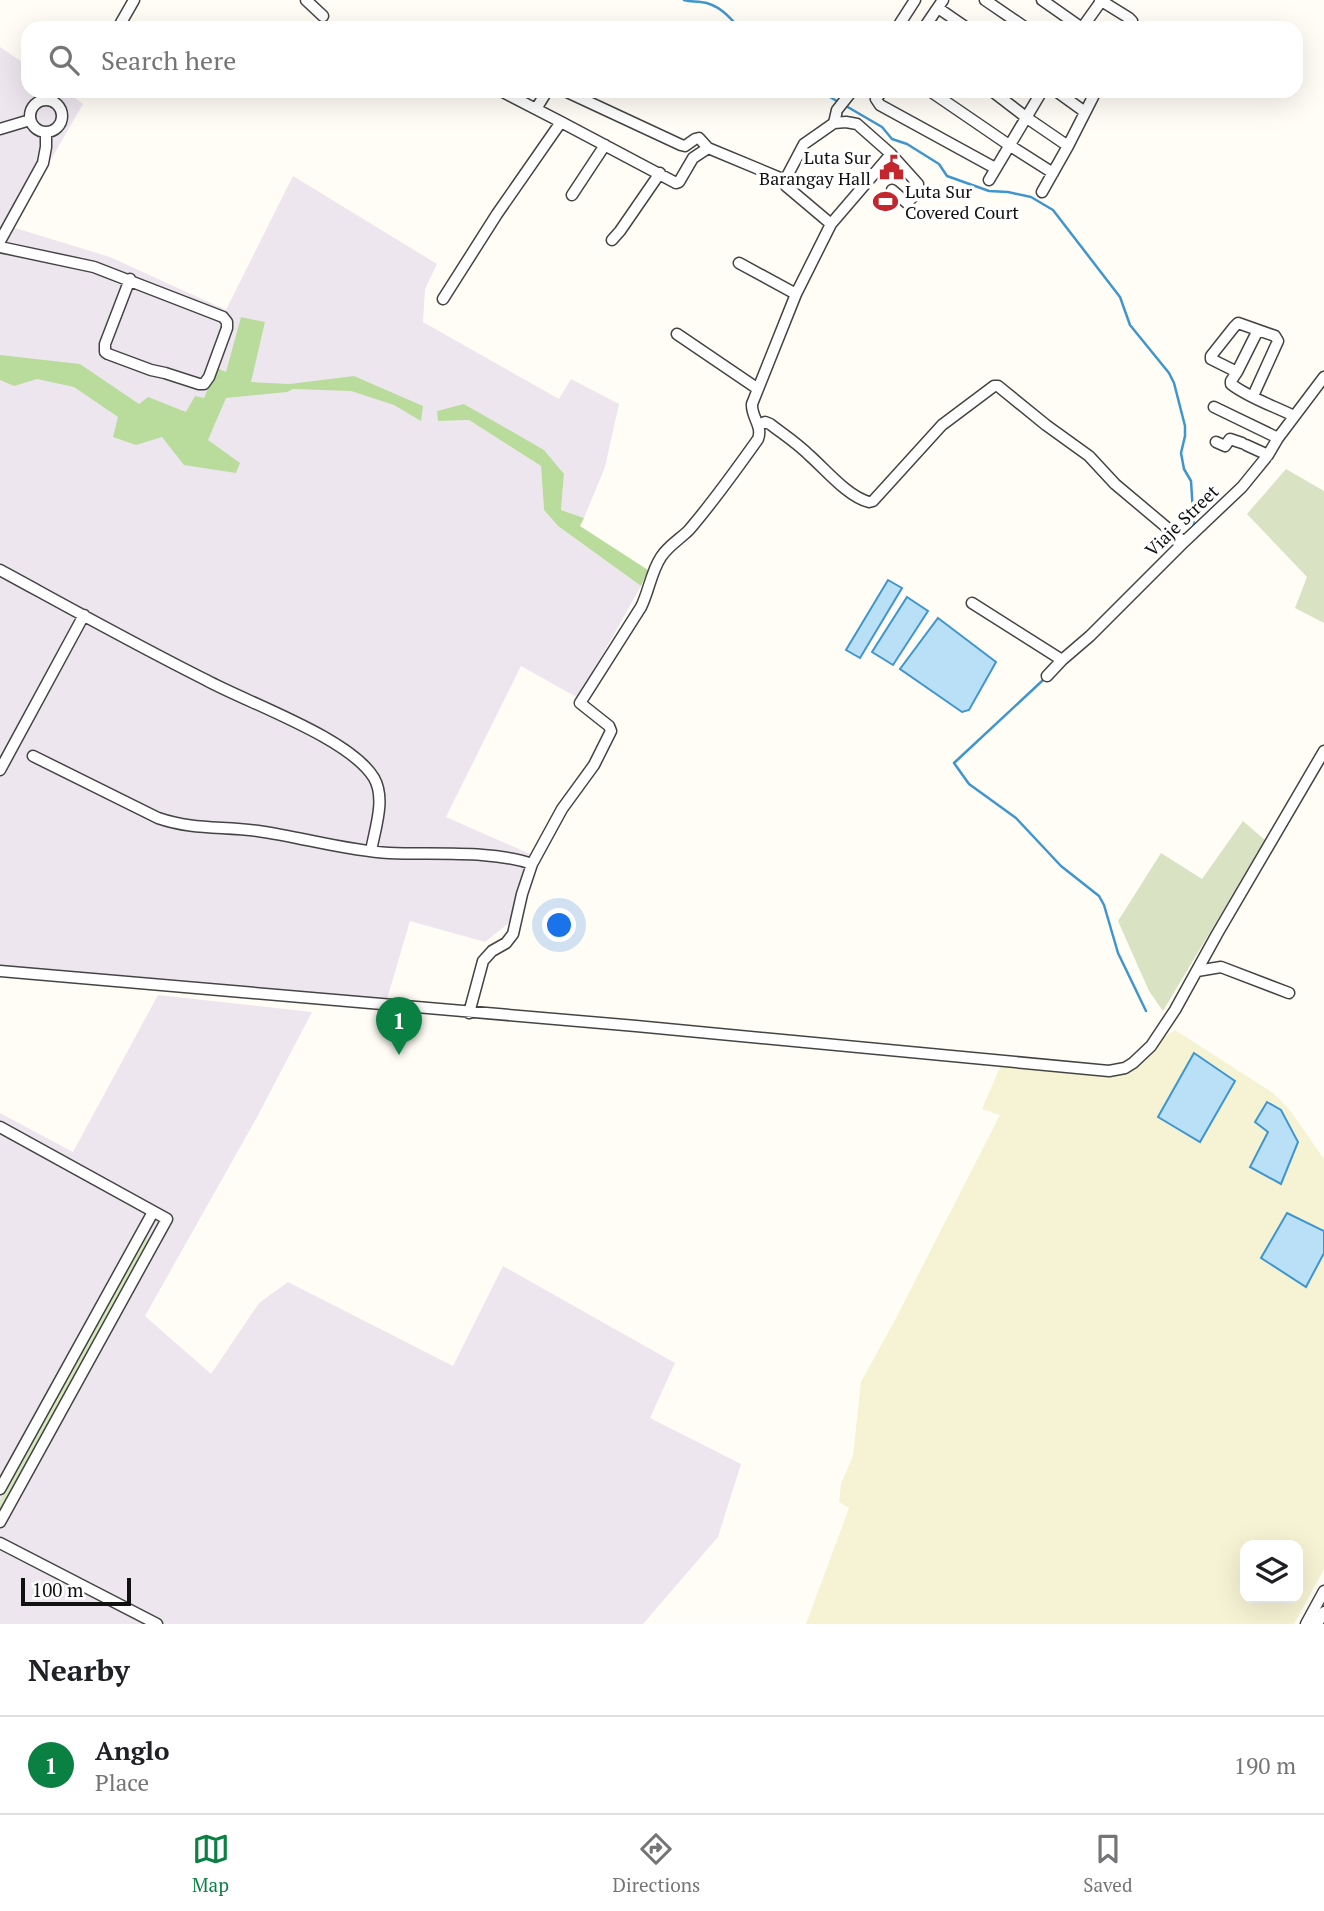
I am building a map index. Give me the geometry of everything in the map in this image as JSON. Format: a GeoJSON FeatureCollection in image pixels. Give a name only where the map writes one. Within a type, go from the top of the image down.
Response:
{"type":"FeatureCollection","features":[{"type":"Feature","properties":{"kind":"street"},"geometry":{"type":"LineString","coordinates":[[122,21],[134,0]]}},
{"type":"Feature","properties":{"kind":"street"},"geometry":{"type":"LineString","coordinates":[[306,0],[323,16]]}},
{"type":"Feature","properties":{"kind":"street"},"geometry":{"type":"LineString","coordinates":[[902,21],[915,0]]}},
{"type":"Feature","properties":{"kind":"street"},"geometry":{"type":"LineString","coordinates":[[985,0],[1016,21]]}},
{"type":"Feature","properties":{"kind":"street"},"geometry":{"type":"LineString","coordinates":[[1042,0],[1072,21]]}},
{"type":"Feature","properties":{"kind":"street"},"geometry":{"type":"LineString","coordinates":[[1087,21],[1101,0],[1132,21]]}},
{"type":"Feature","properties":{"kind":"street"},"geometry":{"type":"LineString","coordinates":[[929,21],[941,4],[959,21]]}},
{"type":"Feature","properties":{"kind":"street"},"geometry":{"type":"LineString","coordinates":[[515,98],[676,183],[693,158],[708,148]]}},
{"type":"Feature","properties":{"kind":"street"},"geometry":{"type":"LineString","coordinates":[[536,109],[543,98]]}},
{"type":"Feature","properties":{"kind":"street"},"geometry":{"type":"LineString","coordinates":[[580,98],[681,145],[685,146],[699,138],[708,148],[785,180]]}},
{"type":"Feature","properties":{"kind":"street"},"geometry":{"type":"LineString","coordinates":[[834,122],[837,110],[847,98]]}},
{"type":"Feature","properties":{"kind":"street"},"geometry":{"type":"LineString","coordinates":[[877,98],[880,105],[995,167]]}},
{"type":"Feature","properties":{"kind":"street"},"geometry":{"type":"LineString","coordinates":[[940,98],[1054,173]]}},
{"type":"Feature","properties":{"kind":"street"},"geometry":{"type":"LineString","coordinates":[[1001,98],[1068,146]]}},
{"type":"Feature","properties":{"kind":"street"},"geometry":{"type":"LineString","coordinates":[[989,180],[1038,98]]}},
{"type":"Feature","properties":{"kind":"street"},"geometry":{"type":"LineString","coordinates":[[1066,98],[1085,112]]}},
{"type":"Feature","properties":{"kind":"street"},"geometry":{"type":"LineString","coordinates":[[1042,191],[1092,98]]}},
{"type":"Feature","properties":{"kind":"street"},"geometry":{"type":"LineString","coordinates":[[37,102],[54,102],[60,109],[60,122],[55,129],[46,132],[37,130],[30,120],[31,109],[37,102]]}},
{"type":"Feature","properties":{"kind":"street"},"geometry":{"type":"LineString","coordinates":[[0,129],[30,120]]}},
{"type":"Feature","properties":{"kind":"street"},"geometry":{"type":"LineString","coordinates":[[443,299],[497,214],[561,122]]}},
{"type":"Feature","properties":{"kind":"street"},"geometry":{"type":"LineString","coordinates":[[831,224],[786,186],[785,180],[804,144],[834,122],[857,124],[891,154],[919,187],[906,203],[892,190]]}},
{"type":"Feature","properties":{"kind":"street"},"geometry":{"type":"LineString","coordinates":[[0,241],[43,163],[46,132]]}},
{"type":"Feature","properties":{"kind":"street"},"geometry":{"type":"LineString","coordinates":[[572,195],[606,145]]}},
{"type":"Feature","properties":{"kind":"street"},"geometry":{"type":"LineString","coordinates":[[468,1013],[483,961],[513,934],[532,864],[562,809],[594,765],[611,731],[609,726],[580,703],[641,607],[650,579],[662,555],[687,531],[727,484],[758,439],[760,432],[752,408],[796,295],[831,224],[891,154]]}},
{"type":"Feature","properties":{"kind":"street"},"geometry":{"type":"LineString","coordinates":[[612,240],[660,173]]}},
{"type":"Feature","properties":{"kind":"street"},"geometry":{"type":"LineString","coordinates":[[0,247],[94,267],[130,279],[225,318],[227,327],[204,384],[151,370],[104,352],[130,279]]}},
{"type":"Feature","properties":{"kind":"street"},"geometry":{"type":"LineString","coordinates":[[739,263],[796,295]]}},
{"type":"Feature","properties":{"kind":"street"},"geometry":{"type":"LineString","coordinates":[[1237,372],[1210,359],[1236,324],[1241,323],[1275,336],[1278,341],[1253,396]]}},
{"type":"Feature","properties":{"kind":"street"},"geometry":{"type":"LineString","coordinates":[[1258,330],[1231,384],[1294,416]]}},
{"type":"Feature","properties":{"kind":"street"},"geometry":{"type":"LineString","coordinates":[[677,334],[758,389]]}},
{"type":"Feature","properties":{"kind":"street","name":"Viaje Street"},"geometry":{"type":"LineString","coordinates":[[1047,676],[1233,496],[1268,455],[1324,377]]}},
{"type":"Feature","properties":{"kind":"street"},"geometry":{"type":"LineString","coordinates":[[758,425],[765,422],[769,424],[807,453],[843,486],[863,501],[871,502],[942,425],[998,386],[1089,456],[1123,491],[1184,542]]}},
{"type":"Feature","properties":{"kind":"street"},"geometry":{"type":"LineString","coordinates":[[1214,407],[1278,438]]}},
{"type":"Feature","properties":{"kind":"street"},"geometry":{"type":"LineString","coordinates":[[1216,442],[1225,446],[1232,439],[1268,455]]}},
{"type":"Feature","properties":{"kind":"street"},"geometry":{"type":"LineString","coordinates":[[0,570],[207,681],[317,733],[359,762],[372,775],[380,799],[371,851]]}},
{"type":"Feature","properties":{"kind":"street"},"geometry":{"type":"LineString","coordinates":[[972,603],[1062,660]]}},
{"type":"Feature","properties":{"kind":"street"},"geometry":{"type":"LineString","coordinates":[[0,770],[84,615]]}},
{"type":"Feature","properties":{"kind":"street"},"geometry":{"type":"LineString","coordinates":[[0,971],[1109,1071],[1125,1068],[1151,1046],[1175,1010],[1324,751]]}},
{"type":"Feature","properties":{"kind":"street"},"geometry":{"type":"LineString","coordinates":[[33,755],[175,824],[260,831],[387,853],[507,857],[532,864]]}},
{"type":"Feature","properties":{"kind":"street"},"geometry":{"type":"LineString","coordinates":[[1197,971],[1221,967],[1289,993]]}},
{"type":"Feature","properties":{"kind":"street"},"geometry":{"type":"LineString","coordinates":[[0,1127],[167,1219],[0,1522]]}},
{"type":"Feature","properties":{"kind":"street"},"geometry":{"type":"LineString","coordinates":[[0,1489],[153,1212]]}},
{"type":"Feature","properties":{"kind":"street"},"geometry":{"type":"LineString","coordinates":[[0,1543],[157,1624]]}},
{"type":"Feature","properties":{"kind":"street"},"geometry":{"type":"LineString","coordinates":[[1306,1624],[1324,1591]]}},
{"type":"Feature","properties":{"kind":"street"},"geometry":{"type":"LineString","coordinates":[[1317,1624],[1324,1612]]}},
{"type":"Feature","properties":{"kind":"shaded area"},"geometry":{"type":"Polygon","coordinates":[[[0,47],[21,61],[21,98],[75,98],[83,104],[12,227],[110,257],[226,310],[293,176],[437,264],[425,289],[423,322],[559,399],[571,379],[619,404],[605,467],[584,518],[561,510],[564,474],[465,404],[438,421],[469,420],[541,466],[544,510],[558,526],[641,586],[578,698],[521,666],[446,817],[530,854],[509,923],[485,942],[410,921],[387,999],[0,966],[0,47]]]}},
{"type":"Feature","properties":{"kind":"shaded area"},"geometry":{"type":"Polygon","coordinates":[[[158,995],[312,1012],[256,1119],[145,1316],[211,1374],[259,1303],[288,1282],[453,1366],[503,1266],[675,1363],[650,1418],[741,1464],[718,1537],[643,1624],[0,1624],[0,1113],[73,1152],[158,995]]]}},
{"type":"Feature","properties":{"kind":"shaded area"},"geometry":{"type":"Polygon","coordinates":[[[1175,1030],[1273,1093],[1289,1109],[1324,1159],[1324,1569],[1294,1624],[806,1624],[849,1508],[839,1502],[841,1484],[853,1456],[861,1382],[1000,1115],[982,1109],[1003,1060],[1116,1065],[1134,1063],[1175,1030]]]}},
{"type":"Feature","properties":{"kind":"green space"},"geometry":{"type":"Polygon","coordinates":[[[241,317],[265,322],[251,382],[289,384],[354,376],[423,406],[421,421],[394,405],[351,391],[293,389],[287,392],[226,398],[208,440],[240,463],[236,473],[184,465],[162,437],[136,445],[113,437],[118,417],[74,387],[37,379],[14,386],[0,380],[0,355],[80,364],[139,404],[148,397],[186,412],[195,396],[204,398],[217,368],[226,372],[241,317]]]}},
{"type":"Feature","properties":{"kind":"green space"},"geometry":{"type":"Polygon","coordinates":[[[464,404],[544,450],[564,474],[561,510],[584,518],[580,526],[648,570],[641,586],[558,526],[544,510],[541,466],[469,420],[438,421],[437,411],[464,404]]]}},
{"type":"Feature","properties":{"kind":"green space"},"geometry":{"type":"Polygon","coordinates":[[[1286,469],[1324,491],[1324,623],[1295,608],[1307,577],[1247,514],[1286,469]]]}},
{"type":"Feature","properties":{"kind":"green space"},"geometry":{"type":"Polygon","coordinates":[[[1243,821],[1265,840],[1163,1011],[1149,991],[1118,921],[1161,853],[1202,879],[1243,821]]]}},
{"type":"Feature","properties":{"kind":"green space"},"geometry":{"type":"Polygon","coordinates":[[[147,1238],[148,1242],[0,1509],[0,1501],[144,1239],[147,1238]]]}},
{"type":"Feature","properties":{"kind":"water"},"geometry":{"type":"Polygon","coordinates":[[[888,580],[902,588],[860,658],[846,650],[888,580]]]}},
{"type":"Feature","properties":{"kind":"water"},"geometry":{"type":"Polygon","coordinates":[[[907,597],[928,611],[893,665],[872,652],[907,597]]]}},
{"type":"Feature","properties":{"kind":"water"},"geometry":{"type":"Polygon","coordinates":[[[938,618],[996,662],[969,710],[962,712],[900,669],[938,618]]]}},
{"type":"Feature","properties":{"kind":"water"},"geometry":{"type":"Polygon","coordinates":[[[1194,1053],[1235,1081],[1200,1142],[1158,1117],[1194,1053]]]}},
{"type":"Feature","properties":{"kind":"water"},"geometry":{"type":"Polygon","coordinates":[[[1267,1102],[1281,1110],[1298,1142],[1281,1184],[1250,1167],[1268,1132],[1255,1122],[1267,1102]]]}},
{"type":"Feature","properties":{"kind":"water"},"geometry":{"type":"Polygon","coordinates":[[[1287,1213],[1324,1231],[1324,1253],[1306,1287],[1261,1258],[1287,1213]]]}},
{"type":"Feature","properties":{"kind":"waterway"},"geometry":{"type":"LineString","coordinates":[[684,0],[713,5],[733,21]]}},
{"type":"Feature","properties":{"kind":"waterway"},"geometry":{"type":"LineString","coordinates":[[832,98],[840,103]]}},
{"type":"Feature","properties":{"kind":"waterway"},"geometry":{"type":"LineString","coordinates":[[846,106],[882,127],[892,139],[907,144],[939,164],[947,176],[989,191],[1031,197],[1053,210],[1120,297],[1130,325],[1174,383],[1185,426],[1181,453],[1184,469],[1191,481],[1194,529]]}},
{"type":"Feature","properties":{"kind":"waterway"},"geometry":{"type":"LineString","coordinates":[[1042,681],[954,763],[969,784],[1016,818],[1061,866],[1099,896],[1118,953],[1146,1011]]}},
{"type":"Feature","properties":{"kind":"place","name":"Luta Sur Barangay Hall"},"geometry":{"type":"Point","coordinates":[891,168]}},
{"type":"Feature","properties":{"kind":"place","name":"Luta Sur Covered Court"},"geometry":{"type":"Point","coordinates":[885,202]}},
{"type":"Feature","properties":{"kind":"place","name":"Anglo"},"geometry":{"type":"Point","coordinates":[399,1055]}}]}
